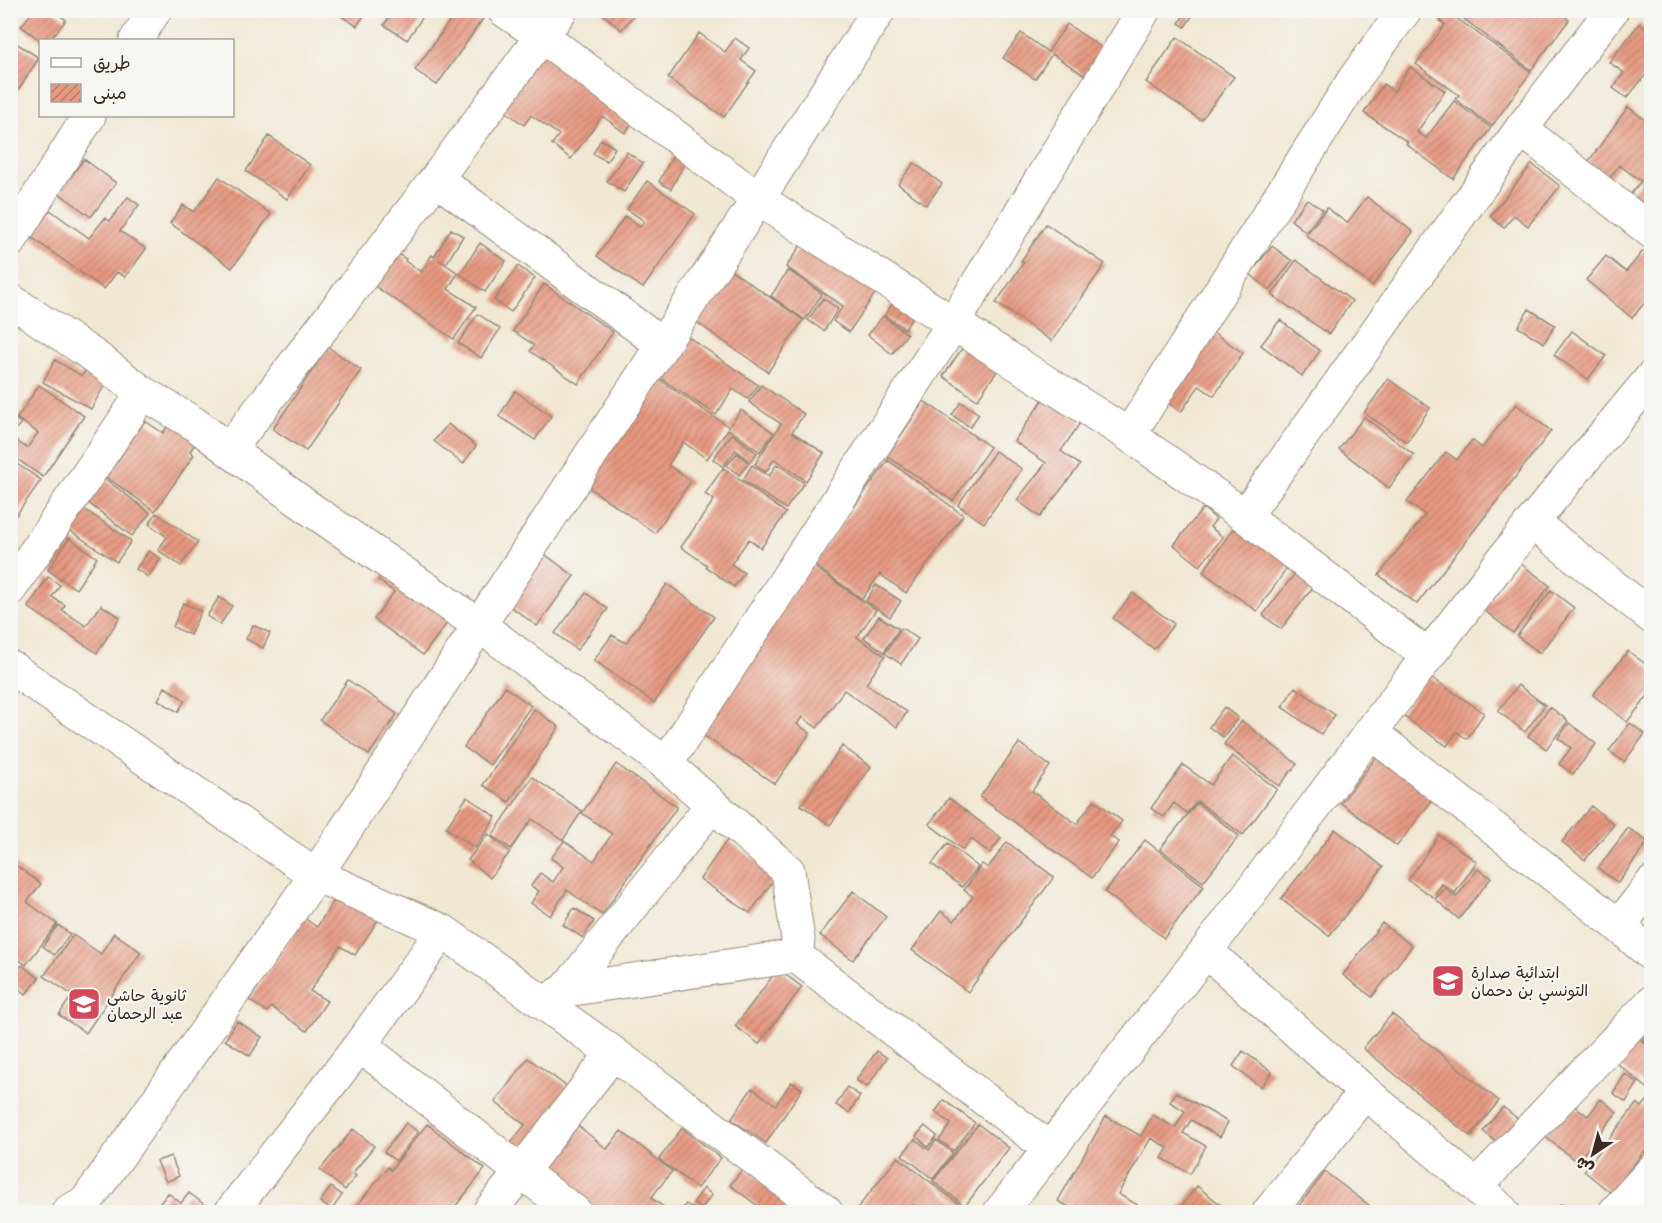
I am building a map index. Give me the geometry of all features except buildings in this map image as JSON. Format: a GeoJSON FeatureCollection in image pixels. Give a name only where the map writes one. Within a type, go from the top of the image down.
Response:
{"type":"FeatureCollection","features":[{"type":"Feature","properties":{"kind":"street"},"geometry":{"type":"LineString","coordinates":[[137,39],[155,10]]}},
{"type":"Feature","properties":{"kind":"street"},"geometry":{"type":"LineString","coordinates":[[504,10],[542,36],[758,199],[1129,435],[1245,516],[1428,656]]}},
{"type":"Feature","properties":{"kind":"street"},"geometry":{"type":"LineString","coordinates":[[229,450],[436,179],[561,10]]}},
{"type":"Feature","properties":{"kind":"street"},"geometry":{"type":"LineString","coordinates":[[68,1212],[86,1202],[316,875],[879,10]]}},
{"type":"Feature","properties":{"kind":"street"},"geometry":{"type":"LineString","coordinates":[[666,764],[953,324],[1144,10]]}},
{"type":"Feature","properties":{"kind":"street"},"geometry":{"type":"LineString","coordinates":[[1129,435],[1355,78],[1405,10]]}},
{"type":"Feature","properties":{"kind":"street"},"geometry":{"type":"LineString","coordinates":[[1245,516],[1521,129],[1612,10]]}},
{"type":"Feature","properties":{"kind":"street"},"geometry":{"type":"LineString","coordinates":[[10,241],[88,117]]}},
{"type":"Feature","properties":{"kind":"street"},"geometry":{"type":"LineString","coordinates":[[1521,129],[1652,232]]}},
{"type":"Feature","properties":{"kind":"street"},"geometry":{"type":"LineString","coordinates":[[436,179],[663,345]]}},
{"type":"Feature","properties":{"kind":"street"},"geometry":{"type":"LineString","coordinates":[[10,300],[94,356],[143,393],[195,424],[312,510],[479,626],[666,764],[788,871],[798,940],[796,956]]}},
{"type":"Feature","properties":{"kind":"street"},"geometry":{"type":"LineString","coordinates":[[1007,1210],[1050,1148],[1206,951],[1428,656],[1532,522],[1652,377]]}},
{"type":"Feature","properties":{"kind":"street"},"geometry":{"type":"LineString","coordinates":[[10,589],[143,393]]}},
{"type":"Feature","properties":{"kind":"street"},"geometry":{"type":"LineString","coordinates":[[1532,522],[1652,617]]}},
{"type":"Feature","properties":{"kind":"street"},"geometry":{"type":"LineString","coordinates":[[10,666],[316,875],[443,930],[554,996],[613,1053],[826,1212]]}},
{"type":"Feature","properties":{"kind":"street"},"geometry":{"type":"LineString","coordinates":[[1370,732],[1619,926],[1652,955]]}},
{"type":"Feature","properties":{"kind":"street"},"geometry":{"type":"LineString","coordinates":[[554,996],[712,805]]}},
{"type":"Feature","properties":{"kind":"street"},"geometry":{"type":"LineString","coordinates":[[1619,926],[1652,883]]}},
{"type":"Feature","properties":{"kind":"street"},"geometry":{"type":"LineString","coordinates":[[231,1212],[360,1045],[443,930]]}},
{"type":"Feature","properties":{"kind":"street"},"geometry":{"type":"LineString","coordinates":[[1206,951],[1503,1212]]}},
{"type":"Feature","properties":{"kind":"street"},"geometry":{"type":"LineString","coordinates":[[554,996],[796,956],[1050,1148]]}},
{"type":"Feature","properties":{"kind":"street"},"geometry":{"type":"LineString","coordinates":[[1476,1186],[1652,1002]]}},
{"type":"Feature","properties":{"kind":"street"},"geometry":{"type":"LineString","coordinates":[[360,1045],[575,1212]]}},
{"type":"Feature","properties":{"kind":"street"},"geometry":{"type":"LineString","coordinates":[[489,1212],[613,1053]]}},
{"type":"Feature","properties":{"kind":"street"},"geometry":{"type":"LineString","coordinates":[[1269,1212],[1365,1092]]}},
{"type":"Feature","properties":{"kind":"street"},"geometry":{"type":"LineString","coordinates":[[1615,1212],[1652,1171]]}},
{"type":"Feature","properties":{"kind":"place","name":"ابتدائية صدارة التونسي بن دحمان"},"geometry":{"type":"Point","coordinates":[1448,981]}},
{"type":"Feature","properties":{"kind":"place","name":"ثانوية حاشي عبد الرحمان"},"geometry":{"type":"Point","coordinates":[84,1004]}}]}
